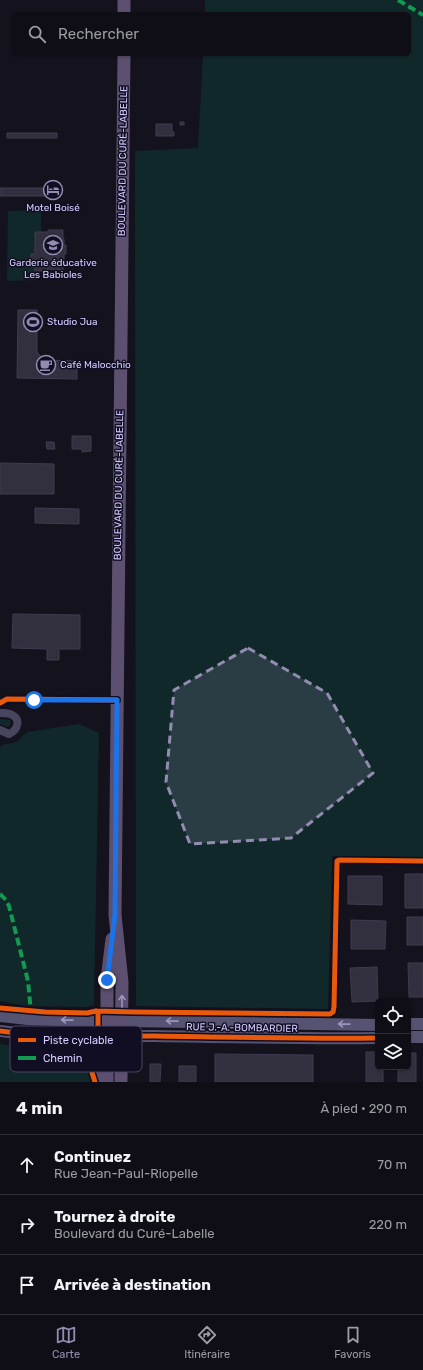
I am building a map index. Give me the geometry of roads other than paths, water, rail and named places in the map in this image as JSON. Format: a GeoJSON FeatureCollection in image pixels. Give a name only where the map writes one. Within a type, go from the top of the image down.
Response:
{"type":"FeatureCollection","features":[{"type":"Feature","properties":{"kind":"main road"},"geometry":{"type":"LineString","coordinates":[[124,0],[124,12]]}},
{"type":"Feature","properties":{"kind":"main road","name":"BOULEVARD DU CURÉ-LABELLE"},"geometry":{"type":"LineString","coordinates":[[106,1026],[107,980],[115,915],[124,56]]}},
{"type":"Feature","properties":{"kind":"main road","name":"BOULEVARD DU CURÉ-LABELLE"},"geometry":{"type":"LineString","coordinates":[[115,915],[122,982],[122,1026]]}},
{"type":"Feature","properties":{"kind":"main road"},"geometry":{"type":"LineString","coordinates":[[101,1072],[106,1082]]}},
{"type":"Feature","properties":{"kind":"street"},"geometry":{"type":"LineString","coordinates":[[0,714],[12,715],[16,718],[18,724],[16,729],[9,734],[0,730]]}},
{"type":"Feature","properties":{"kind":"street","name":"RUE J.-A.-BOMBARDIER"},"geometry":{"type":"LineString","coordinates":[[0,1016],[36,1020],[375,1025]]}},
{"type":"Feature","properties":{"kind":"street"},"geometry":{"type":"LineString","coordinates":[[411,1024],[423,1024]]}},
{"type":"Feature","properties":{"kind":"street","name":"RUE J.-A.-BOMBARDIER"},"geometry":{"type":"LineString","coordinates":[[0,1031],[10,1032]]}},
{"type":"Feature","properties":{"kind":"street","name":"RUE J.-A.-BOMBARDIER"},"geometry":{"type":"LineString","coordinates":[[142,1036],[375,1038]]}},
{"type":"Feature","properties":{"kind":"street"},"geometry":{"type":"LineString","coordinates":[[411,1037],[423,1037]]}},
{"type":"Feature","properties":{"kind":"place","name":"Motel Boisé"},"geometry":{"type":"Point","coordinates":[53,190]}},
{"type":"Feature","properties":{"kind":"place","name":"Garderie éducative Les Babioles"},"geometry":{"type":"Point","coordinates":[53,245]}},
{"type":"Feature","properties":{"kind":"place","name":"Studio Jua"},"geometry":{"type":"Point","coordinates":[33,322]}},
{"type":"Feature","properties":{"kind":"place","name":"Café Malocchio"},"geometry":{"type":"Point","coordinates":[46,365]}}]}
